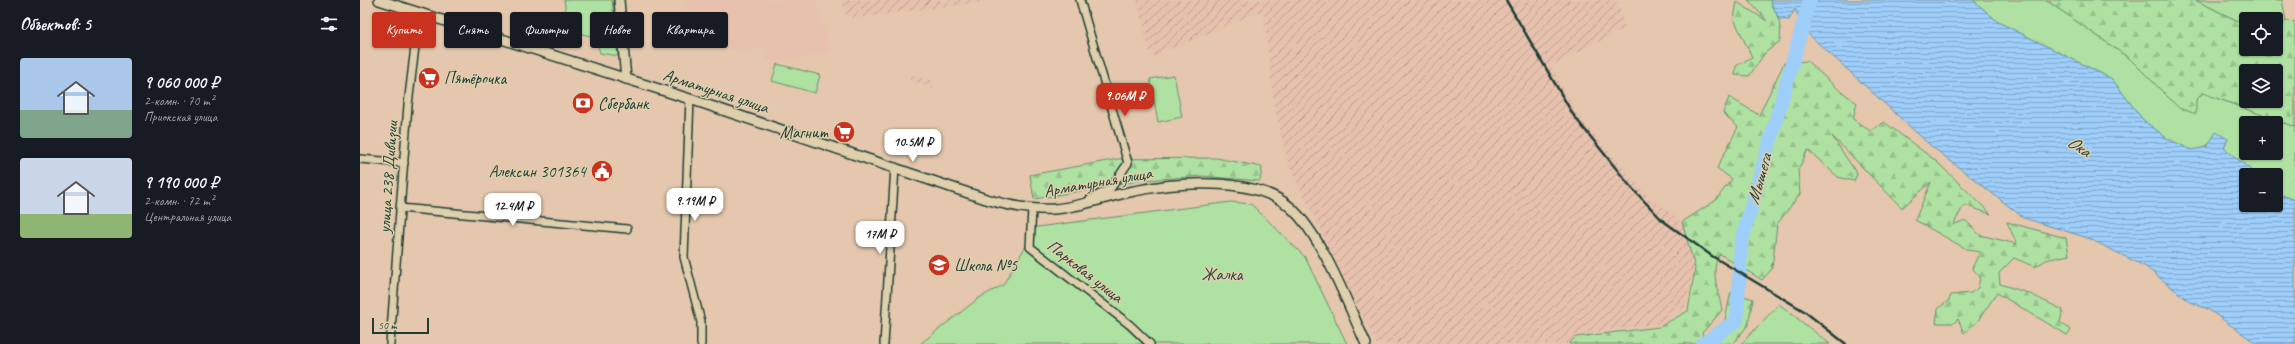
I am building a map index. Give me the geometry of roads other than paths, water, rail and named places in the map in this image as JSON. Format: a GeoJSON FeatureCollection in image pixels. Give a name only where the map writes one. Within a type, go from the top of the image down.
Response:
{"type":"FeatureCollection","features":[{"type":"Feature","properties":{"kind":"street","name":"Арматурная улица"},"geometry":{"type":"LineString","coordinates":[[379,0],[416,12]]}},
{"type":"Feature","properties":{"kind":"street"},"geometry":{"type":"LineString","coordinates":[[618,0],[626,79]]}},
{"type":"Feature","properties":{"kind":"street"},"geometry":{"type":"LineString","coordinates":[[1078,206],[1111,188],[1128,163],[1080,0]]}},
{"type":"Feature","properties":{"kind":"street","name":"Арматурная улица"},"geometry":{"type":"LineString","coordinates":[[436,18],[690,99],[986,199],[1032,209],[1078,206],[1134,190],[1206,183],[1244,187],[1271,196],[1290,206],[1311,232],[1366,344]]}},
{"type":"Feature","properties":{"kind":"street","name":"улица 238 Дивизии"},"geometry":{"type":"LineString","coordinates":[[390,344],[400,208],[415,48]]}},
{"type":"Feature","properties":{"kind":"street"},"geometry":{"type":"LineString","coordinates":[[690,99],[684,257],[701,322],[701,344]]}},
{"type":"Feature","properties":{"kind":"street"},"geometry":{"type":"LineString","coordinates":[[360,159],[404,162]]}},
{"type":"Feature","properties":{"kind":"street"},"geometry":{"type":"LineString","coordinates":[[884,344],[895,167]]}},
{"type":"Feature","properties":{"kind":"street"},"geometry":{"type":"LineString","coordinates":[[400,208],[627,229]]}},
{"type":"Feature","properties":{"kind":"street","name":"Парковая улица"},"geometry":{"type":"LineString","coordinates":[[1032,209],[1030,247],[1130,325],[1150,344]]}},
{"type":"Feature","properties":{"kind":"water","name":"Ока"},"geometry":{"type":"Polygon","coordinates":[[[1770,0],[1973,0],[1998,22],[2112,79],[2143,120],[2168,139],[2192,150],[2207,147],[2216,132],[2228,139],[2224,148],[2248,168],[2239,168],[2239,212],[2283,212],[2283,196],[2295,200],[2295,344],[2257,344],[2208,309],[2190,302],[2146,267],[2088,238],[2024,218],[1930,145],[1805,31],[1795,9],[1789,20],[1779,19],[1770,0]]]}},
{"type":"Feature","properties":{"kind":"waterway","name":"Мышега"},"geometry":{"type":"LineString","coordinates":[[1703,344],[1737,320],[1741,243],[1810,0]]}},
{"type":"Feature","properties":{"kind":"railway"},"geometry":{"type":"LineString","coordinates":[[1506,0],[1574,116],[1630,186],[1662,220],[1712,256],[1804,311],[1846,344]]}},
{"type":"Feature","properties":{"kind":"place","name":"Пятёрочка"},"geometry":{"type":"Point","coordinates":[429,78]}},
{"type":"Feature","properties":{"kind":"place","name":"Сбербанк"},"geometry":{"type":"Point","coordinates":[583,103]}},
{"type":"Feature","properties":{"kind":"place","name":"Магнит"},"geometry":{"type":"Point","coordinates":[844,132]}},
{"type":"Feature","properties":{"kind":"place","name":"Алексин 301364"},"geometry":{"type":"Point","coordinates":[602,171]}},
{"type":"Feature","properties":{"kind":"place","name":"Школа №5"},"geometry":{"type":"Point","coordinates":[939,265]}},
{"type":"Feature","properties":{"kind":"park label","name":"Жалка"},"geometry":{"type":"Point","coordinates":[1222,274]}}]}
